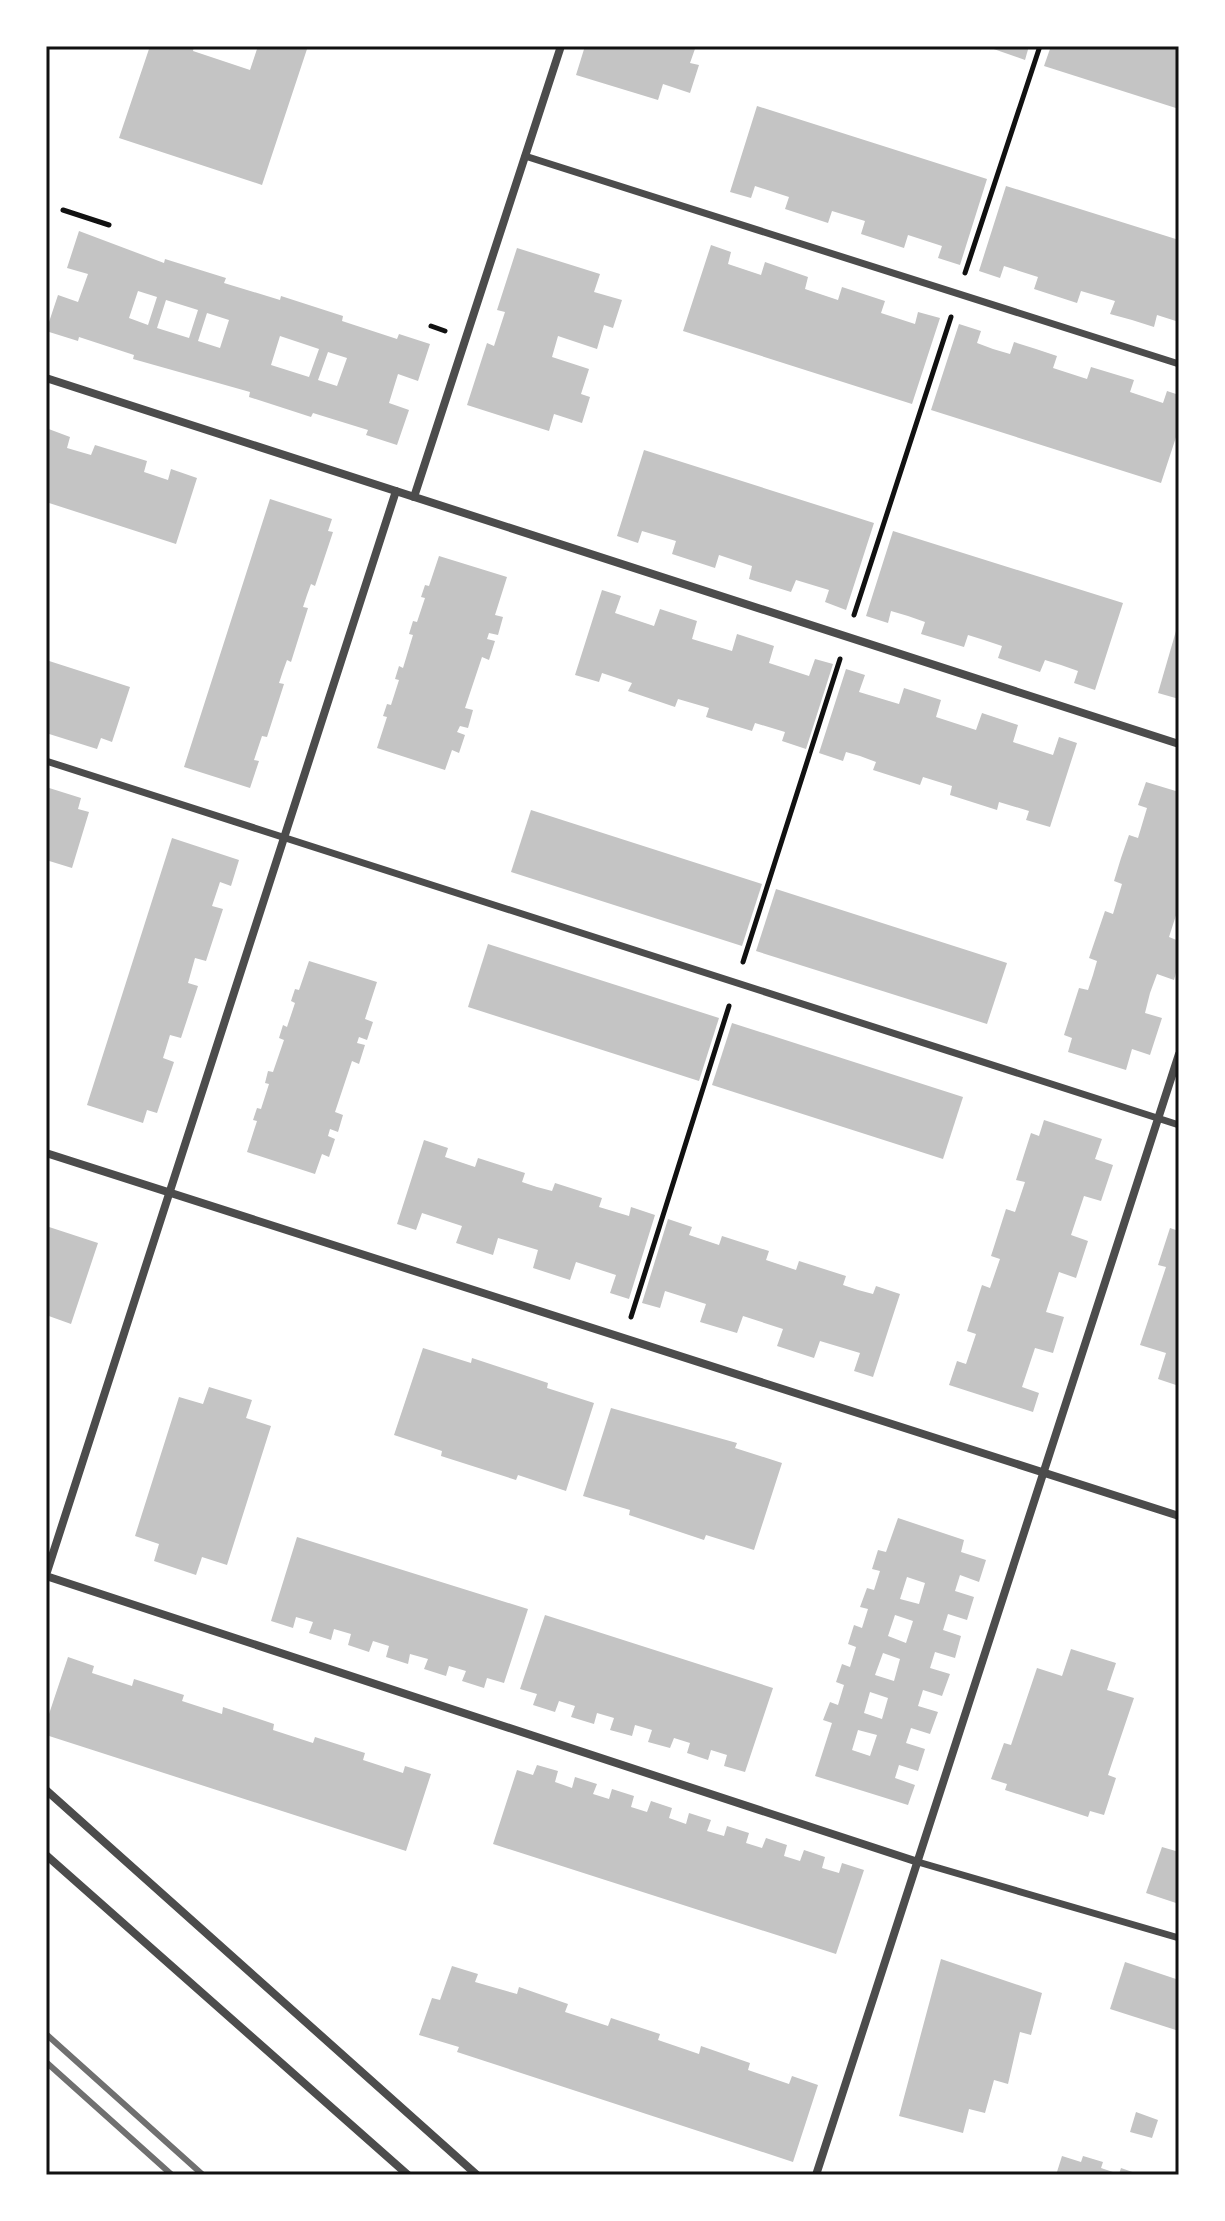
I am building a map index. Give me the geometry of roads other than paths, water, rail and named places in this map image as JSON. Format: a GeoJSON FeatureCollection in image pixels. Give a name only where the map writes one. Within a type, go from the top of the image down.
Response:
{"type":"FeatureCollection","features":[{"type":"Feature","properties":{"kind":"street"},"geometry":{"type":"LineString","coordinates":[[414,497],[561,46]]}},
{"type":"Feature","properties":{"kind":"street"},"geometry":{"type":"LineString","coordinates":[[525,156],[1179,364]]}},
{"type":"Feature","properties":{"kind":"street"},"geometry":{"type":"LineString","coordinates":[[46,378],[1179,744]]}},
{"type":"Feature","properties":{"kind":"street"},"geometry":{"type":"LineString","coordinates":[[396,491],[46,1576],[918,1862],[1179,1938]]}},
{"type":"Feature","properties":{"kind":"street"},"geometry":{"type":"LineString","coordinates":[[46,761],[1179,1125]]}},
{"type":"Feature","properties":{"kind":"street"},"geometry":{"type":"LineString","coordinates":[[816,2175],[1179,1054]]}},
{"type":"Feature","properties":{"kind":"street"},"geometry":{"type":"LineString","coordinates":[[46,1153],[1179,1516]]}},
{"type":"Feature","properties":{"kind":"street"},"geometry":{"type":"LineString","coordinates":[[46,1790],[477,2175]]}},
{"type":"Feature","properties":{"kind":"street"},"geometry":{"type":"LineString","coordinates":[[46,1855],[408,2175]]}},
{"type":"Feature","properties":{"kind":"railway"},"geometry":{"type":"LineString","coordinates":[[46,2034],[203,2175]]}},
{"type":"Feature","properties":{"kind":"railway"},"geometry":{"type":"LineString","coordinates":[[46,2062],[172,2175]]}}]}
